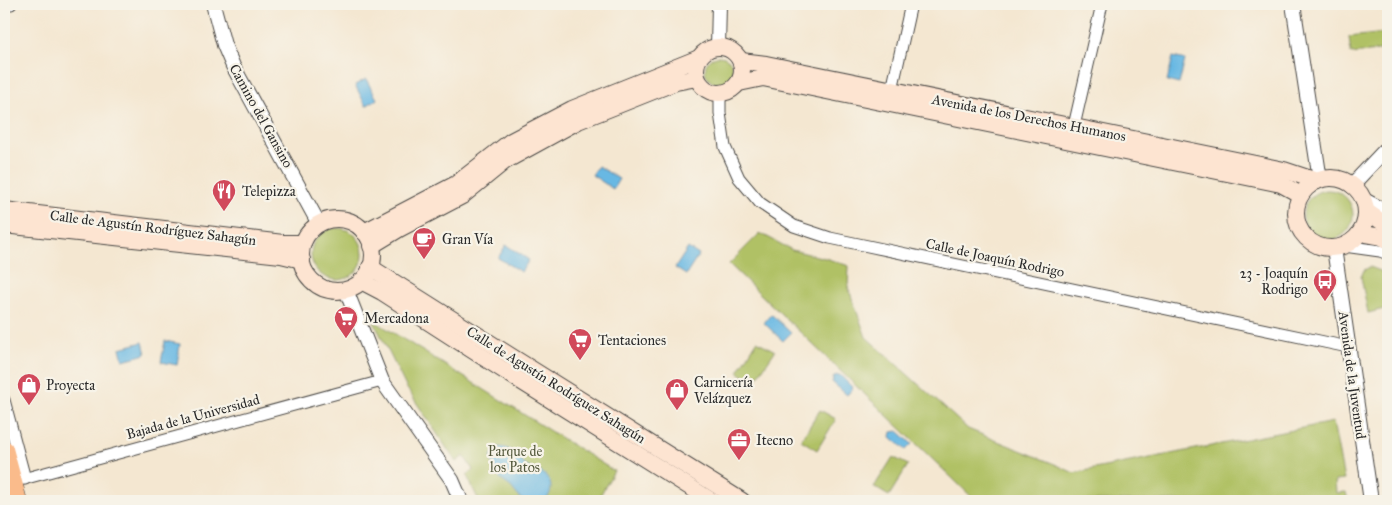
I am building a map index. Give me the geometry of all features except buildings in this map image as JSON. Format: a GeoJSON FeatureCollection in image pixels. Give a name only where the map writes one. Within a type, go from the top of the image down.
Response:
{"type":"FeatureCollection","features":[{"type":"Feature","properties":{"kind":"main road"},"geometry":{"type":"LineString","coordinates":[[718,47],[732,50],[741,61],[743,68],[739,83],[734,89],[720,94],[706,90],[700,84],[697,78],[696,64],[704,52],[718,47]]}},
{"type":"Feature","properties":{"kind":"main road"},"geometry":{"type":"LineString","coordinates":[[368,239],[456,184],[511,141],[563,114],[699,58]]}},
{"type":"Feature","properties":{"kind":"main road","name":"Avenida de los Derechos Humanos"},"geometry":{"type":"LineString","coordinates":[[741,61],[766,64],[1074,126],[1284,170],[1318,180]]}},
{"type":"Feature","properties":{"kind":"main road"},"geometry":{"type":"LineString","coordinates":[[368,239],[399,229],[462,196],[505,161],[578,121],[676,82],[697,78]]}},
{"type":"Feature","properties":{"kind":"main road","name":"Avenida de los Derechos Humanos"},"geometry":{"type":"LineString","coordinates":[[739,83],[763,78],[1281,184],[1300,195]]}},
{"type":"Feature","properties":{"kind":"main road"},"geometry":{"type":"LineString","coordinates":[[1360,198],[1365,223],[1353,241],[1339,247],[1324,248],[1307,239],[1301,232],[1297,223],[1296,213],[1300,195],[1306,188],[1318,180],[1328,178],[1344,180],[1388,226]]}},
{"type":"Feature","properties":{"kind":"main road","name":"Calle de Agustín Rodríguez Sahagún"},"geometry":{"type":"LineString","coordinates":[[4,210],[283,243],[303,243]]}},
{"type":"Feature","properties":{"kind":"main road"},"geometry":{"type":"LineString","coordinates":[[335,219],[343,220],[358,226],[368,239],[372,256],[366,274],[354,286],[346,290],[336,291],[317,285],[304,270],[302,260],[303,243],[309,232],[319,224],[335,219]]}},
{"type":"Feature","properties":{"kind":"main road","name":"Calle de Agustín Rodríguez Sahagún"},"geometry":{"type":"LineString","coordinates":[[4,225],[280,255],[302,260]]}},
{"type":"Feature","properties":{"kind":"main road"},"geometry":{"type":"LineString","coordinates":[[1360,233],[1388,240]]}},
{"type":"Feature","properties":{"kind":"main road","name":"Calle de Agustín Rodríguez Sahagún"},"geometry":{"type":"LineString","coordinates":[[366,274],[382,292],[712,501]]}},
{"type":"Feature","properties":{"kind":"main road","name":"Calle de Agustín Rodríguez Sahagún"},"geometry":{"type":"LineString","coordinates":[[366,274],[501,350],[742,501]]}},
{"type":"Feature","properties":{"kind":"main road"},"geometry":{"type":"LineString","coordinates":[[4,449],[19,480],[18,501]]}},
{"type":"Feature","properties":{"kind":"street"},"geometry":{"type":"LineString","coordinates":[[4,5],[11,4]]}},
{"type":"Feature","properties":{"kind":"street","name":"Camino del Gansino"},"geometry":{"type":"LineString","coordinates":[[213,4],[224,45],[233,66],[319,224]]}},
{"type":"Feature","properties":{"kind":"street"},"geometry":{"type":"LineString","coordinates":[[718,47],[719,4]]}},
{"type":"Feature","properties":{"kind":"street"},"geometry":{"type":"LineString","coordinates":[[892,90],[911,4]]}},
{"type":"Feature","properties":{"kind":"street"},"geometry":{"type":"LineString","coordinates":[[1074,126],[1102,4]]}},
{"type":"Feature","properties":{"kind":"street"},"geometry":{"type":"LineString","coordinates":[[1293,4],[1318,180]]}},
{"type":"Feature","properties":{"kind":"street","name":"Calle de Joaquín Rodrigo"},"geometry":{"type":"LineString","coordinates":[[720,94],[720,113],[725,148],[739,178],[760,204],[794,226],[839,240],[1348,346]]}},
{"type":"Feature","properties":{"kind":"street"},"geometry":{"type":"LineString","coordinates":[[1388,147],[1360,198],[1388,211]]}},
{"type":"Feature","properties":{"kind":"street"},"geometry":{"type":"LineString","coordinates":[[1339,247],[1380,251],[1388,254]]}},
{"type":"Feature","properties":{"kind":"street","name":"Avenida de la Juventud"},"geometry":{"type":"LineString","coordinates":[[1339,247],[1348,346],[1371,501]]}},
{"type":"Feature","properties":{"kind":"street"},"geometry":{"type":"LineString","coordinates":[[346,290],[382,380],[452,480],[461,501]]}},
{"type":"Feature","properties":{"kind":"street","name":"Bajada de la Universidad"},"geometry":{"type":"LineString","coordinates":[[19,480],[382,380]]}},
{"type":"Feature","properties":{"kind":"street"},"geometry":{"type":"LineString","coordinates":[[4,400],[19,480]]}},
{"type":"Feature","properties":{"kind":"green space"},"geometry":{"type":"Polygon","coordinates":[[[1385,33],[1387,50],[1351,54],[1349,37],[1385,33]]]}},
{"type":"Feature","properties":{"kind":"green space"},"geometry":{"type":"Polygon","coordinates":[[[719,56],[729,60],[733,70],[729,80],[719,84],[709,80],[705,70],[709,60],[719,56]]]}},
{"type":"Feature","properties":{"kind":"green space"},"geometry":{"type":"Polygon","coordinates":[[[1328,190],[1337,192],[1348,201],[1353,215],[1351,224],[1342,235],[1328,240],[1319,238],[1308,229],[1303,215],[1305,206],[1314,195],[1328,190]]]}},
{"type":"Feature","properties":{"kind":"green space"},"geometry":{"type":"Polygon","coordinates":[[[332,228],[342,228],[356,235],[363,249],[363,259],[356,273],[342,280],[332,280],[322,276],[315,269],[311,259],[311,249],[315,239],[322,232],[332,228]]]}},
{"type":"Feature","properties":{"kind":"green space"},"geometry":{"type":"Polygon","coordinates":[[[760,233],[792,250],[849,266],[848,287],[866,337],[968,429],[1074,473],[1333,422],[1344,480],[1335,481],[1336,493],[1346,492],[1348,501],[976,501],[729,264],[760,233]]]}},
{"type":"Feature","properties":{"kind":"green space"},"geometry":{"type":"Polygon","coordinates":[[[1370,267],[1388,274],[1388,308],[1368,313],[1361,277],[1364,270],[1370,267]]]}},
{"type":"Feature","properties":{"kind":"green space","name":"Parque de los Patos"},"geometry":{"type":"Polygon","coordinates":[[[373,320],[614,471],[597,501],[479,501],[467,476],[473,470],[464,456],[456,462],[406,387],[373,320]]]}},
{"type":"Feature","properties":{"kind":"green space"},"geometry":{"type":"Polygon","coordinates":[[[757,341],[775,351],[754,382],[738,372],[757,341]]]}},
{"type":"Feature","properties":{"kind":"green space"},"geometry":{"type":"Polygon","coordinates":[[[820,410],[836,419],[817,450],[801,440],[820,410]]]}},
{"type":"Feature","properties":{"kind":"green space"},"geometry":{"type":"Polygon","coordinates":[[[893,457],[908,465],[889,496],[874,487],[893,457]]]}},
{"type":"Feature","properties":{"kind":"water"},"geometry":{"type":"Polygon","coordinates":[[[1173,57],[1185,60],[1179,84],[1167,81],[1173,57]]]}},
{"type":"Feature","properties":{"kind":"water"},"geometry":{"type":"Polygon","coordinates":[[[366,79],[377,99],[366,106],[355,85],[366,79]]]}},
{"type":"Feature","properties":{"kind":"water"},"geometry":{"type":"Polygon","coordinates":[[[598,166],[619,179],[613,189],[592,175],[598,166]]]}},
{"type":"Feature","properties":{"kind":"water"},"geometry":{"type":"Polygon","coordinates":[[[506,245],[529,260],[521,272],[498,258],[506,245]]]}},
{"type":"Feature","properties":{"kind":"water"},"geometry":{"type":"Polygon","coordinates":[[[688,248],[699,255],[686,275],[675,268],[688,248]]]}},
{"type":"Feature","properties":{"kind":"water"},"geometry":{"type":"Polygon","coordinates":[[[771,314],[791,333],[783,341],[764,323],[771,314]]]}},
{"type":"Feature","properties":{"kind":"water"},"geometry":{"type":"Polygon","coordinates":[[[165,341],[180,344],[177,365],[161,362],[165,341]]]}},
{"type":"Feature","properties":{"kind":"water"},"geometry":{"type":"Polygon","coordinates":[[[143,342],[146,354],[123,360],[120,348],[143,342]]]}},
{"type":"Feature","properties":{"kind":"water"},"geometry":{"type":"Polygon","coordinates":[[[840,375],[853,388],[847,395],[832,382],[834,376],[840,375]]]}},
{"type":"Feature","properties":{"kind":"water"},"geometry":{"type":"Polygon","coordinates":[[[898,431],[912,444],[906,450],[891,437],[892,432],[898,431]]]}},
{"type":"Feature","properties":{"kind":"water"},"geometry":{"type":"Polygon","coordinates":[[[498,447],[512,451],[526,466],[541,472],[548,478],[551,490],[545,501],[524,501],[511,487],[500,479],[494,469],[491,457],[498,447]]]}},
{"type":"Feature","properties":{"kind":"place","name":"Telepizza"},"geometry":{"type":"Point","coordinates":[224,212]}},
{"type":"Feature","properties":{"kind":"place","name":"Gran Vía"},"geometry":{"type":"Point","coordinates":[424,260]}},
{"type":"Feature","properties":{"kind":"place","name":"23 - Joaquín Rodrigo"},"geometry":{"type":"Point","coordinates":[1325,302]}},
{"type":"Feature","properties":{"kind":"place","name":"Mercadona"},"geometry":{"type":"Point","coordinates":[346,339]}},
{"type":"Feature","properties":{"kind":"place","name":"Tentaciones"},"geometry":{"type":"Point","coordinates":[580,361]}},
{"type":"Feature","properties":{"kind":"place","name":"Proyecta"},"geometry":{"type":"Point","coordinates":[29,406]}},
{"type":"Feature","properties":{"kind":"place","name":"Carnicería Velázquez"},"geometry":{"type":"Point","coordinates":[677,411]}},
{"type":"Feature","properties":{"kind":"place","name":"Itecno"},"geometry":{"type":"Point","coordinates":[739,461]}}]}
